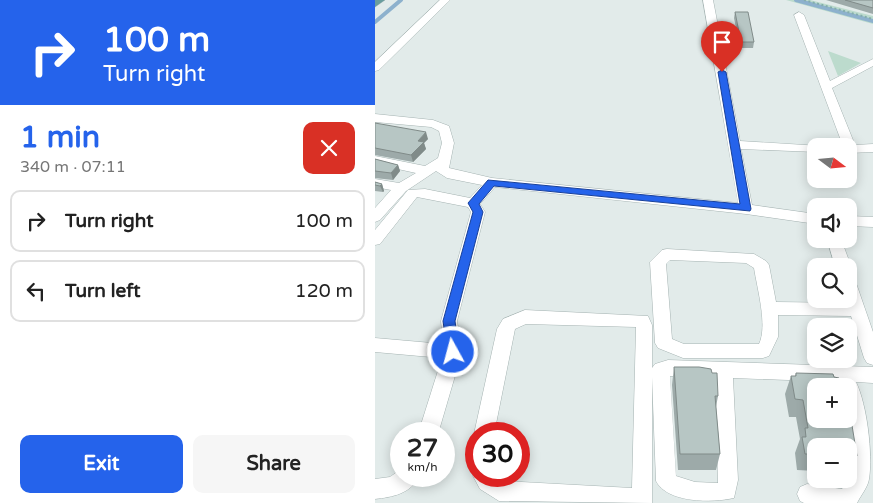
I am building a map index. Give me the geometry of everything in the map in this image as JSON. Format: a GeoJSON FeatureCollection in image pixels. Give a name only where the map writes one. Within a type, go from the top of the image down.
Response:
{"type":"FeatureCollection","features":[{"type":"Feature","properties":{"kind":"main road"},"geometry":{"type":"LineString","coordinates":[[375,4],[380,0]]}},
{"type":"Feature","properties":{"kind":"street"},"geometry":{"type":"LineString","coordinates":[[375,68],[445,0]]}},
{"type":"Feature","properties":{"kind":"street"},"geometry":{"type":"LineString","coordinates":[[708,0],[746,209]]}},
{"type":"Feature","properties":{"kind":"street"},"geometry":{"type":"LineString","coordinates":[[799,15],[845,138]]}},
{"type":"Feature","properties":{"kind":"street"},"geometry":{"type":"LineString","coordinates":[[826,87],[873,62]]}},
{"type":"Feature","properties":{"kind":"street"},"geometry":{"type":"LineString","coordinates":[[375,118],[441,126],[447,133],[443,170],[452,175],[492,182],[746,209],[807,218]]}},
{"type":"Feature","properties":{"kind":"street"},"geometry":{"type":"LineString","coordinates":[[735,145],[807,148]]}},
{"type":"Feature","properties":{"kind":"street"},"geometry":{"type":"LineString","coordinates":[[857,149],[873,148]]}},
{"type":"Feature","properties":{"kind":"street"},"geometry":{"type":"LineString","coordinates":[[375,160],[428,171]]}},
{"type":"Feature","properties":{"kind":"street"},"geometry":{"type":"LineString","coordinates":[[375,217],[401,188],[444,160]]}},
{"type":"Feature","properties":{"kind":"street"},"geometry":{"type":"LineString","coordinates":[[375,182],[401,188]]}},
{"type":"Feature","properties":{"kind":"street"},"geometry":{"type":"LineString","coordinates":[[473,203],[492,182]]}},
{"type":"Feature","properties":{"kind":"street"},"geometry":{"type":"LineString","coordinates":[[375,240],[413,193],[425,193],[473,203],[478,212],[449,321],[453,352],[432,422]]}},
{"type":"Feature","properties":{"kind":"street"},"geometry":{"type":"LineString","coordinates":[[857,221],[873,222]]}},
{"type":"Feature","properties":{"kind":"street"},"geometry":{"type":"LineString","coordinates":[[667,254],[749,258],[761,265],[769,308],[769,345],[763,351],[683,351],[675,348],[664,343],[658,262],[667,254]]}},
{"type":"Feature","properties":{"kind":"street"},"geometry":{"type":"LineString","coordinates":[[769,308],[857,310],[869,333],[873,358]]}},
{"type":"Feature","properties":{"kind":"street"},"geometry":{"type":"LineString","coordinates":[[486,422],[505,329],[509,324],[525,317],[641,321],[644,325],[642,501],[499,491],[494,487]]}},
{"type":"Feature","properties":{"kind":"street"},"geometry":{"type":"LineString","coordinates":[[375,345],[453,352]]}},
{"type":"Feature","properties":{"kind":"street"},"geometry":{"type":"LineString","coordinates":[[724,371],[727,491],[719,494],[676,490],[666,481],[661,369],[724,371],[807,379]]}},
{"type":"Feature","properties":{"kind":"street"},"geometry":{"type":"LineString","coordinates":[[857,380],[873,375]]}},
{"type":"Feature","properties":{"kind":"street"},"geometry":{"type":"LineString","coordinates":[[807,494],[847,500],[859,480],[862,450],[857,426]]}},
{"type":"Feature","properties":{"kind":"street"},"geometry":{"type":"LineString","coordinates":[[375,489],[394,487]]}},
{"type":"Feature","properties":{"kind":"path"},"geometry":{"type":"LineString","coordinates":[[804,0],[873,19]]}},
{"type":"Feature","properties":{"kind":"green space"},"geometry":{"type":"Polygon","coordinates":[[[786,0],[810,0],[873,16],[873,24],[786,0]]]}},
{"type":"Feature","properties":{"kind":"green space"},"geometry":{"type":"Polygon","coordinates":[[[828,51],[861,63],[838,76],[828,51]]]}},
{"type":"Feature","properties":{"kind":"building"},"geometry":{"type":"Polygon","coordinates":[[[845,0],[873,0],[873,8],[845,0]]]}},
{"type":"Feature","properties":{"kind":"building"},"geometry":{"type":"Polygon","coordinates":[[[735,12],[748,12],[754,42],[741,42],[735,12]]]}},
{"type":"Feature","properties":{"kind":"building"},"geometry":{"type":"Polygon","coordinates":[[[375,123],[426,132],[418,141],[424,142],[411,155],[375,148],[375,123]]]}},
{"type":"Feature","properties":{"kind":"building"},"geometry":{"type":"Polygon","coordinates":[[[375,159],[398,165],[391,173],[375,171],[375,159]]]}},
{"type":"Feature","properties":{"kind":"building"},"geometry":{"type":"Polygon","coordinates":[[[375,182],[382,184],[380,186],[375,185],[375,182]]]}},
{"type":"Feature","properties":{"kind":"building"},"geometry":{"type":"Polygon","coordinates":[[[674,367],[699,367],[711,369],[712,373],[717,373],[718,396],[715,396],[720,454],[680,454],[674,367]]]}},
{"type":"Feature","properties":{"kind":"building"},"geometry":{"type":"Polygon","coordinates":[[[796,373],[833,374],[834,377],[839,378],[807,378],[807,422],[803,400],[795,399],[791,376],[796,376],[796,373]]]}},
{"type":"Feature","properties":{"kind":"building"},"geometry":{"type":"Polygon","coordinates":[[[805,428],[852,428],[854,438],[807,438],[807,454],[805,454],[802,437],[806,437],[805,428]]]}},
{"type":"Feature","properties":{"kind":"waterway"},"geometry":{"type":"LineString","coordinates":[[375,22],[401,0]]}},
{"type":"Feature","properties":{"kind":"waterway"},"geometry":{"type":"LineString","coordinates":[[796,0],[873,21]]}},
{"type":"Feature","properties":{"kind":"route"},"geometry":{"type":"LineString","coordinates":[[453,352],[449,321],[478,212],[473,203],[492,182],[746,209],[722,72]]}}]}
